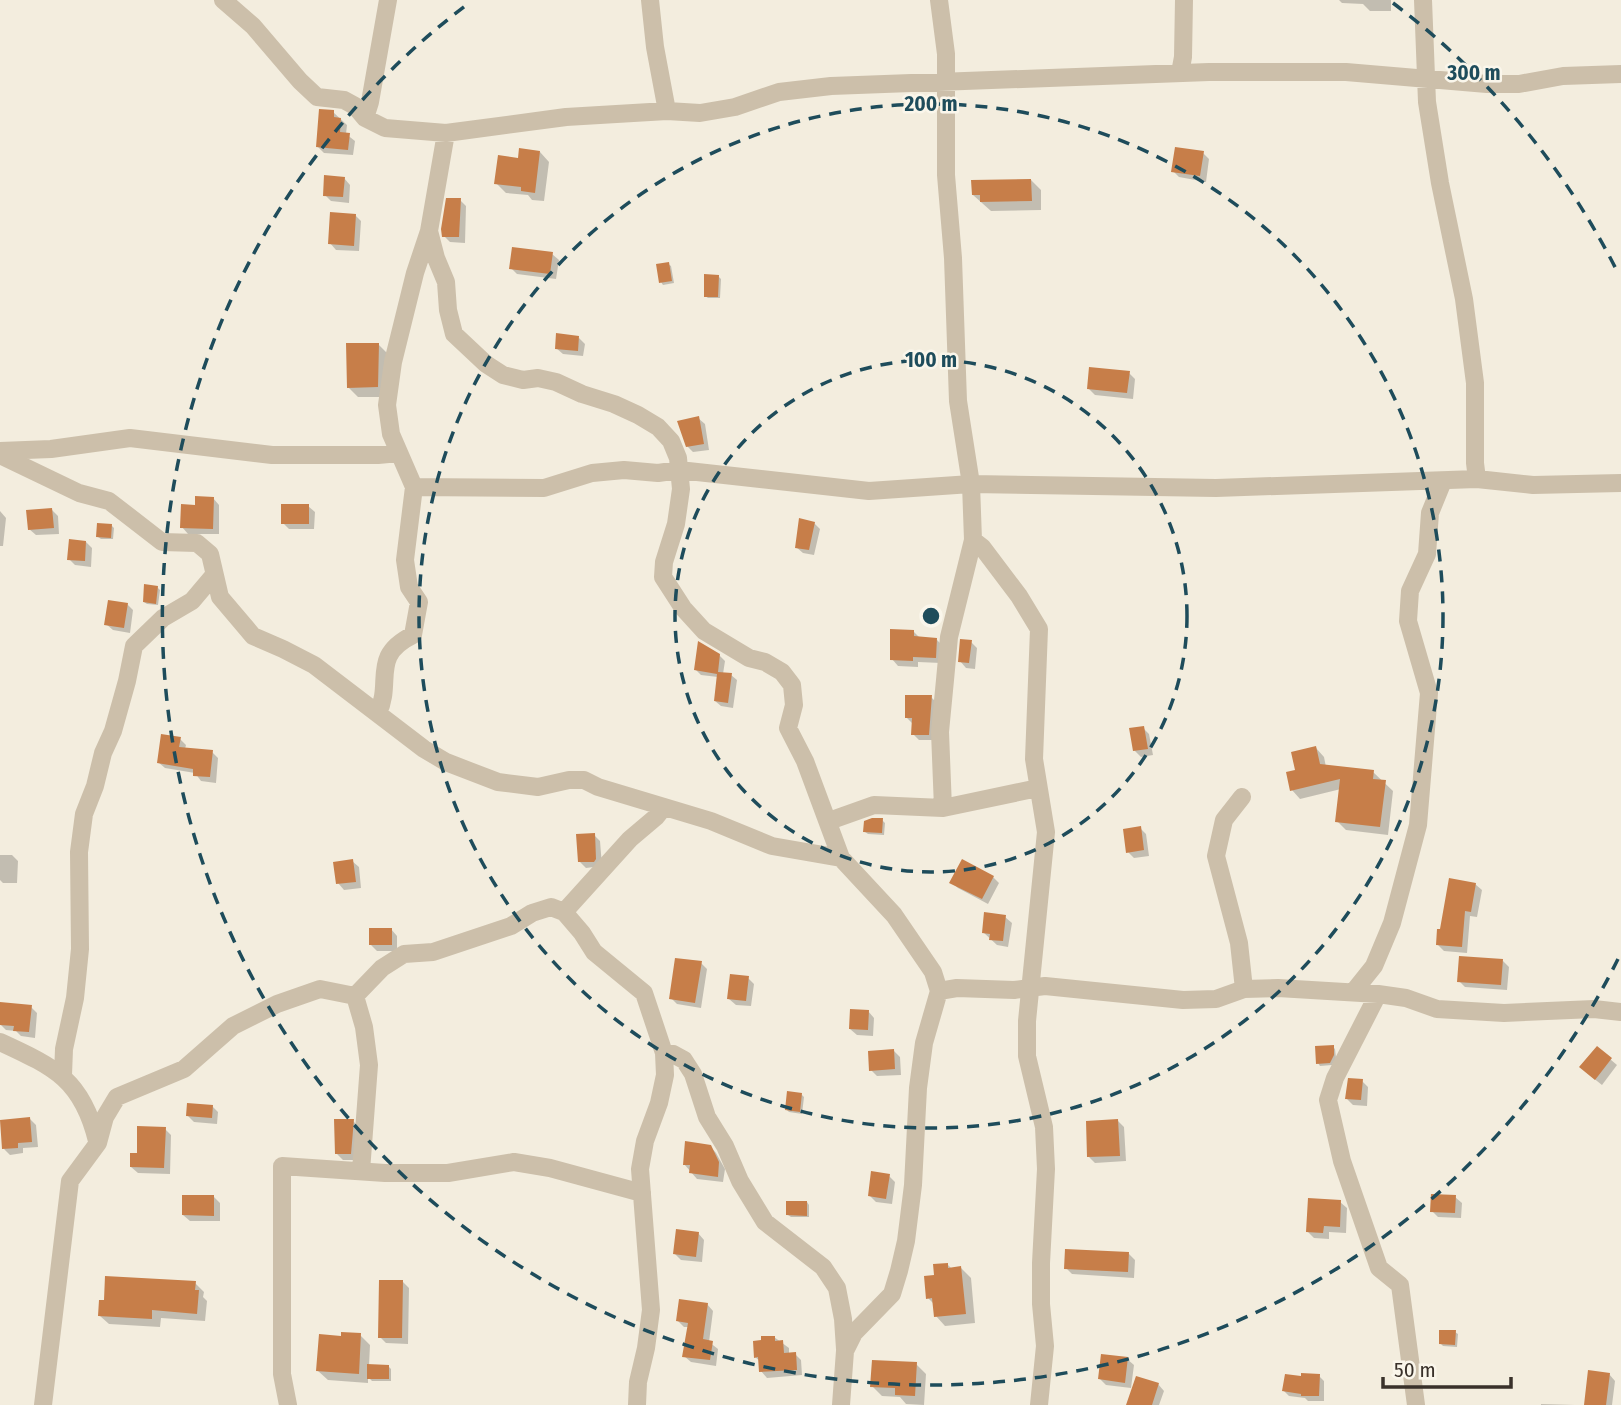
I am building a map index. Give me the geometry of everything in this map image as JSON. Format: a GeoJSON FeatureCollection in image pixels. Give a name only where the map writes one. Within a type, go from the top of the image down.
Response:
{"type":"FeatureCollection","features":[{"type":"Feature","properties":{"kind":"street"},"geometry":{"type":"LineString","coordinates":[[223,0],[253,26],[317,97],[344,100],[355,106],[365,118],[385,128],[446,133],[566,117],[667,111],[700,113],[735,107],[779,92],[831,86],[1180,74],[1346,72],[1487,84],[1518,84],[1563,76],[1621,74]]}},
{"type":"Feature","properties":{"kind":"street"},"geometry":{"type":"LineString","coordinates":[[365,118],[388,0]]}},
{"type":"Feature","properties":{"kind":"street"},"geometry":{"type":"LineString","coordinates":[[650,0],[655,47],[667,111]]}},
{"type":"Feature","properties":{"kind":"street"},"geometry":{"type":"LineString","coordinates":[[939,0],[946,54],[946,175],[953,258],[958,401],[971,484],[973,540],[949,636],[940,732],[943,808]]}},
{"type":"Feature","properties":{"kind":"street"},"geometry":{"type":"LineString","coordinates":[[1180,74],[1184,57],[1184,0]]}},
{"type":"Feature","properties":{"kind":"street"},"geometry":{"type":"LineString","coordinates":[[1423,0],[1427,102],[1466,311],[1475,383],[1477,479]]}},
{"type":"Feature","properties":{"kind":"street"},"geometry":{"type":"LineString","coordinates":[[378,713],[382,705],[384,667],[399,642],[413,635],[419,602],[409,587],[405,560],[414,487],[391,434],[387,405],[393,362],[415,273],[429,231],[446,133]]}},
{"type":"Feature","properties":{"kind":"street"},"geometry":{"type":"LineString","coordinates":[[429,231],[446,282],[447,310],[454,334],[486,364],[503,375],[523,380],[538,378],[556,382],[638,415],[658,427],[671,441],[678,457],[681,489],[663,577],[683,608],[704,631],[749,658],[782,672],[792,685],[794,705],[788,728],[805,761],[841,858],[894,915],[933,972],[939,992],[924,1043],[918,1088],[913,1185],[906,1241],[892,1293],[854,1334],[845,1351]]}},
{"type":"Feature","properties":{"kind":"street"},"geometry":{"type":"LineString","coordinates":[[0,453],[130,438],[272,455],[399,453]]}},
{"type":"Feature","properties":{"kind":"street"},"geometry":{"type":"LineString","coordinates":[[0,453],[79,493],[109,501],[162,542],[197,543],[210,554],[220,597],[253,636],[314,665],[424,749],[446,762],[498,782],[538,787],[569,779],[584,780],[598,787],[711,821],[772,846],[841,858]]}},
{"type":"Feature","properties":{"kind":"street"},"geometry":{"type":"LineString","coordinates":[[414,487],[544,488],[592,473],[624,470],[658,473],[679,470],[869,491],[971,484],[1216,488],[1477,479],[1533,485],[1621,483]]}},
{"type":"Feature","properties":{"kind":"street"},"geometry":{"type":"LineString","coordinates":[[1354,991],[1374,966],[1392,923],[1418,825],[1429,693],[1408,621],[1410,591],[1427,554],[1430,513],[1443,481]]}},
{"type":"Feature","properties":{"kind":"street"},"geometry":{"type":"LineString","coordinates":[[973,540],[982,547],[1019,596],[1039,629],[1034,758],[1046,832],[1030,988],[1027,1056],[1044,1126],[1046,1169],[1041,1263],[1045,1346],[1039,1405]]}},
{"type":"Feature","properties":{"kind":"street"},"geometry":{"type":"LineString","coordinates":[[63,1075],[64,1049],[75,998],[79,948],[79,852],[84,814],[95,786],[103,753],[113,731],[134,646],[163,618],[192,601],[214,575]]}},
{"type":"Feature","properties":{"kind":"street"},"geometry":{"type":"LineString","coordinates":[[829,821],[874,805],[943,808],[1038,788]]}},
{"type":"Feature","properties":{"kind":"street"},"geometry":{"type":"LineString","coordinates":[[1242,797],[1223,820],[1216,856],[1239,943],[1244,989]]}},
{"type":"Feature","properties":{"kind":"street"},"geometry":{"type":"LineString","coordinates":[[564,912],[630,839],[664,807]]}},
{"type":"Feature","properties":{"kind":"street"},"geometry":{"type":"LineString","coordinates":[[355,996],[382,968],[404,954],[433,952],[511,926],[532,913],[551,908],[564,912],[594,952],[644,993],[664,1053],[665,1075],[659,1103],[645,1140],[640,1169],[651,1310],[638,1382],[637,1405]]}},
{"type":"Feature","properties":{"kind":"street"},"geometry":{"type":"LineString","coordinates":[[939,992],[957,988],[1014,990],[1045,986],[1184,1000],[1216,999],[1244,989],[1354,991],[1406,998],[1437,1009],[1504,1013],[1594,1009],[1621,1012]]}},
{"type":"Feature","properties":{"kind":"street"},"geometry":{"type":"LineString","coordinates":[[43,1405],[70,1181],[98,1143],[105,1117],[117,1097],[184,1069],[233,1026],[277,1004],[320,989],[355,996]]}},
{"type":"Feature","properties":{"kind":"street"},"geometry":{"type":"LineString","coordinates":[[1378,994],[1335,1078],[1328,1100],[1342,1161],[1379,1268],[1400,1285],[1416,1405]]}},
{"type":"Feature","properties":{"kind":"street"},"geometry":{"type":"LineString","coordinates":[[355,996],[364,1027],[369,1065],[361,1171]]}},
{"type":"Feature","properties":{"kind":"street"},"geometry":{"type":"LineString","coordinates":[[0,1042],[36,1058],[63,1075],[78,1092],[92,1117],[98,1143]]}},
{"type":"Feature","properties":{"kind":"street"},"geometry":{"type":"LineString","coordinates":[[664,1053],[684,1060],[694,1074],[707,1117],[765,1222],[823,1267],[837,1288],[845,1351],[841,1405]]}},
{"type":"Feature","properties":{"kind":"street"},"geometry":{"type":"LineString","coordinates":[[288,1405],[282,1374],[282,1166],[447,1173],[514,1163],[550,1168],[642,1193]]}},
{"type":"Feature","properties":{"kind":"building"},"geometry":{"type":"Polygon","coordinates":[[[319,109],[334,110],[334,117],[341,118],[340,132],[350,133],[348,150],[316,147],[319,109]]]}},
{"type":"Feature","properties":{"kind":"building"},"geometry":{"type":"Polygon","coordinates":[[[1175,147],[1204,151],[1200,176],[1171,172],[1175,147]]]}},
{"type":"Feature","properties":{"kind":"building"},"geometry":{"type":"Polygon","coordinates":[[[519,148],[540,151],[535,193],[521,191],[521,187],[494,184],[498,155],[518,158],[519,148]]]}},
{"type":"Feature","properties":{"kind":"building"},"geometry":{"type":"Polygon","coordinates":[[[324,175],[345,177],[343,197],[323,196],[324,175]]]}},
{"type":"Feature","properties":{"kind":"building"},"geometry":{"type":"Polygon","coordinates":[[[1031,179],[1032,201],[980,202],[980,195],[972,195],[971,180],[1031,179]]]}},
{"type":"Feature","properties":{"kind":"building"},"geometry":{"type":"Polygon","coordinates":[[[446,198],[461,198],[459,237],[442,237],[446,198]]]}},
{"type":"Feature","properties":{"kind":"building"},"geometry":{"type":"Polygon","coordinates":[[[330,212],[356,214],[354,246],[328,244],[330,212]]]}},
{"type":"Feature","properties":{"kind":"building"},"geometry":{"type":"Polygon","coordinates":[[[512,247],[553,252],[550,274],[509,269],[512,247]]]}},
{"type":"Feature","properties":{"kind":"building"},"geometry":{"type":"Polygon","coordinates":[[[669,262],[672,281],[659,283],[656,264],[669,262]]]}},
{"type":"Feature","properties":{"kind":"building"},"geometry":{"type":"Polygon","coordinates":[[[704,274],[719,275],[718,297],[704,297],[704,274]]]}},
{"type":"Feature","properties":{"kind":"building"},"geometry":{"type":"Polygon","coordinates":[[[556,333],[579,336],[578,351],[555,349],[556,333]]]}},
{"type":"Feature","properties":{"kind":"building"},"geometry":{"type":"Polygon","coordinates":[[[346,343],[379,343],[378,387],[347,388],[346,343]]]}},
{"type":"Feature","properties":{"kind":"building"},"geometry":{"type":"Polygon","coordinates":[[[1089,367],[1130,371],[1127,393],[1087,389],[1089,367]]]}},
{"type":"Feature","properties":{"kind":"building"},"geometry":{"type":"Polygon","coordinates":[[[699,416],[704,444],[686,447],[677,421],[699,416]]]}},
{"type":"Feature","properties":{"kind":"building"},"geometry":{"type":"Polygon","coordinates":[[[195,496],[214,497],[213,529],[180,528],[181,504],[195,505],[195,496]]]}},
{"type":"Feature","properties":{"kind":"building"},"geometry":{"type":"Polygon","coordinates":[[[281,504],[309,504],[309,524],[281,524],[281,504]]]}},
{"type":"Feature","properties":{"kind":"building"},"geometry":{"type":"Polygon","coordinates":[[[52,508],[54,528],[28,530],[26,510],[52,508]]]}},
{"type":"Feature","properties":{"kind":"building"},"geometry":{"type":"Polygon","coordinates":[[[799,518],[815,522],[809,550],[795,548],[799,518]]]}},
{"type":"Feature","properties":{"kind":"building"},"geometry":{"type":"Polygon","coordinates":[[[97,523],[112,524],[111,538],[96,537],[97,523]]]}},
{"type":"Feature","properties":{"kind":"building"},"geometry":{"type":"Polygon","coordinates":[[[69,539],[86,541],[85,561],[67,560],[69,539]]]}},
{"type":"Feature","properties":{"kind":"building"},"geometry":{"type":"Polygon","coordinates":[[[144,584],[158,586],[156,604],[143,602],[144,584]]]}},
{"type":"Feature","properties":{"kind":"building"},"geometry":{"type":"Polygon","coordinates":[[[108,600],[128,603],[124,628],[104,625],[108,600]]]}},
{"type":"Feature","properties":{"kind":"building"},"geometry":{"type":"Polygon","coordinates":[[[890,629],[914,630],[914,636],[937,638],[936,658],[890,660],[890,629]]]}},
{"type":"Feature","properties":{"kind":"building"},"geometry":{"type":"Polygon","coordinates":[[[960,639],[972,640],[969,663],[958,662],[960,639]]]}},
{"type":"Feature","properties":{"kind":"building"},"geometry":{"type":"Polygon","coordinates":[[[698,641],[720,654],[718,672],[732,673],[728,703],[714,701],[717,674],[694,670],[698,641]]]}},
{"type":"Feature","properties":{"kind":"building"},"geometry":{"type":"Polygon","coordinates":[[[905,695],[932,695],[929,735],[911,735],[912,718],[905,718],[905,695]]]}},
{"type":"Feature","properties":{"kind":"building"},"geometry":{"type":"Polygon","coordinates":[[[1144,726],[1148,749],[1133,751],[1129,728],[1144,726]]]}},
{"type":"Feature","properties":{"kind":"building"},"geometry":{"type":"Polygon","coordinates":[[[161,734],[181,737],[179,747],[213,750],[210,777],[193,776],[193,769],[157,763],[161,734]]]}},
{"type":"Feature","properties":{"kind":"building"},"geometry":{"type":"Polygon","coordinates":[[[1316,746],[1320,764],[1374,770],[1373,779],[1386,780],[1380,827],[1335,822],[1340,779],[1290,791],[1286,772],[1295,770],[1291,752],[1316,746]]]}},
{"type":"Feature","properties":{"kind":"building"},"geometry":{"type":"Polygon","coordinates":[[[883,818],[882,833],[863,832],[864,821],[883,818]]]}},
{"type":"Feature","properties":{"kind":"building"},"geometry":{"type":"Polygon","coordinates":[[[1141,826],[1144,850],[1126,853],[1123,829],[1141,826]]]}},
{"type":"Feature","properties":{"kind":"building"},"geometry":{"type":"Polygon","coordinates":[[[595,833],[596,859],[594,862],[578,862],[576,834],[595,833]]]}},
{"type":"Feature","properties":{"kind":"building"},"geometry":{"type":"Polygon","coordinates":[[[353,859],[356,882],[336,884],[333,862],[353,859]]]}},
{"type":"Feature","properties":{"kind":"building"},"geometry":{"type":"Polygon","coordinates":[[[962,859],[994,876],[982,899],[949,883],[962,859]]]}},
{"type":"Feature","properties":{"kind":"building"},"geometry":{"type":"Polygon","coordinates":[[[1449,878],[1476,883],[1471,912],[1465,911],[1462,947],[1436,945],[1449,878]]]}},
{"type":"Feature","properties":{"kind":"building"},"geometry":{"type":"Polygon","coordinates":[[[984,912],[1006,915],[1003,941],[989,940],[990,934],[982,933],[984,912]]]}},
{"type":"Feature","properties":{"kind":"building"},"geometry":{"type":"Polygon","coordinates":[[[369,928],[392,928],[392,945],[369,945],[369,928]]]}},
{"type":"Feature","properties":{"kind":"building"},"geometry":{"type":"Polygon","coordinates":[[[1459,956],[1503,959],[1501,985],[1457,982],[1459,956]]]}},
{"type":"Feature","properties":{"kind":"building"},"geometry":{"type":"Polygon","coordinates":[[[675,958],[702,961],[695,1003],[669,999],[675,958]]]}},
{"type":"Feature","properties":{"kind":"building"},"geometry":{"type":"Polygon","coordinates":[[[730,974],[749,976],[746,1001],[727,999],[730,974]]]}},
{"type":"Feature","properties":{"kind":"building"},"geometry":{"type":"Polygon","coordinates":[[[0,1002],[32,1005],[29,1032],[13,1031],[14,1026],[0,1025],[0,1002]]]}},
{"type":"Feature","properties":{"kind":"building"},"geometry":{"type":"Polygon","coordinates":[[[850,1009],[869,1010],[868,1030],[849,1029],[850,1009]]]}},
{"type":"Feature","properties":{"kind":"building"},"geometry":{"type":"Polygon","coordinates":[[[1334,1045],[1334,1055],[1330,1063],[1316,1064],[1315,1046],[1334,1045]]]}},
{"type":"Feature","properties":{"kind":"building"},"geometry":{"type":"Polygon","coordinates":[[[1597,1046],[1612,1058],[1595,1080],[1579,1067],[1597,1046]]]}},
{"type":"Feature","properties":{"kind":"building"},"geometry":{"type":"Polygon","coordinates":[[[894,1049],[895,1069],[869,1071],[868,1051],[894,1049]]]}},
{"type":"Feature","properties":{"kind":"building"},"geometry":{"type":"Polygon","coordinates":[[[1348,1078],[1363,1079],[1361,1100],[1345,1099],[1348,1078]]]}},
{"type":"Feature","properties":{"kind":"building"},"geometry":{"type":"Polygon","coordinates":[[[787,1091],[802,1093],[800,1112],[785,1110],[787,1091]]]}},
{"type":"Feature","properties":{"kind":"building"},"geometry":{"type":"Polygon","coordinates":[[[187,1103],[213,1105],[212,1118],[186,1116],[187,1103]]]}},
{"type":"Feature","properties":{"kind":"building"},"geometry":{"type":"Polygon","coordinates":[[[30,1117],[32,1142],[18,1143],[18,1148],[2,1149],[0,1120],[30,1117]]]}},
{"type":"Feature","properties":{"kind":"building"},"geometry":{"type":"Polygon","coordinates":[[[334,1119],[354,1119],[351,1154],[335,1154],[334,1119]]]}},
{"type":"Feature","properties":{"kind":"building"},"geometry":{"type":"Polygon","coordinates":[[[1118,1119],[1120,1156],[1087,1157],[1086,1121],[1118,1119]]]}},
{"type":"Feature","properties":{"kind":"building"},"geometry":{"type":"Polygon","coordinates":[[[137,1126],[166,1127],[164,1168],[130,1167],[130,1153],[137,1153],[137,1126]]]}},
{"type":"Feature","properties":{"kind":"building"},"geometry":{"type":"Polygon","coordinates":[[[685,1141],[711,1145],[719,1162],[718,1177],[689,1173],[690,1165],[683,1165],[685,1141]]]}},
{"type":"Feature","properties":{"kind":"building"},"geometry":{"type":"Polygon","coordinates":[[[871,1171],[890,1174],[886,1199],[868,1196],[871,1171]]]}},
{"type":"Feature","properties":{"kind":"building"},"geometry":{"type":"Polygon","coordinates":[[[1431,1194],[1456,1195],[1455,1213],[1430,1212],[1431,1194]]]}},
{"type":"Feature","properties":{"kind":"building"},"geometry":{"type":"Polygon","coordinates":[[[182,1195],[214,1195],[214,1216],[182,1215],[182,1195]]]}},
{"type":"Feature","properties":{"kind":"building"},"geometry":{"type":"Polygon","coordinates":[[[1308,1198],[1341,1200],[1340,1227],[1324,1226],[1323,1233],[1306,1232],[1308,1198]]]}},
{"type":"Feature","properties":{"kind":"building"},"geometry":{"type":"Polygon","coordinates":[[[786,1201],[807,1201],[807,1216],[786,1215],[786,1201]]]}},
{"type":"Feature","properties":{"kind":"building"},"geometry":{"type":"Polygon","coordinates":[[[676,1229],[699,1232],[696,1257],[673,1254],[676,1229]]]}},
{"type":"Feature","properties":{"kind":"building"},"geometry":{"type":"Polygon","coordinates":[[[1065,1249],[1129,1252],[1128,1272],[1064,1269],[1065,1249]]]}},
{"type":"Feature","properties":{"kind":"building"},"geometry":{"type":"Polygon","coordinates":[[[948,1263],[948,1268],[961,1266],[966,1314],[934,1317],[932,1298],[926,1299],[924,1276],[934,1275],[933,1264],[948,1263]]]}},
{"type":"Feature","properties":{"kind":"building"},"geometry":{"type":"Polygon","coordinates":[[[105,1276],[196,1281],[195,1290],[199,1290],[197,1314],[152,1310],[152,1319],[98,1316],[99,1300],[104,1300],[105,1276]]]}},
{"type":"Feature","properties":{"kind":"building"},"geometry":{"type":"Polygon","coordinates":[[[379,1280],[403,1280],[402,1338],[378,1338],[379,1280]]]}},
{"type":"Feature","properties":{"kind":"building"},"geometry":{"type":"Polygon","coordinates":[[[679,1299],[708,1303],[703,1339],[713,1341],[710,1360],[682,1357],[688,1323],[676,1321],[679,1299]]]}},
{"type":"Feature","properties":{"kind":"building"},"geometry":{"type":"Polygon","coordinates":[[[1439,1330],[1456,1330],[1455,1345],[1439,1344],[1439,1330]]]}},
{"type":"Feature","properties":{"kind":"building"},"geometry":{"type":"Polygon","coordinates":[[[341,1332],[361,1333],[359,1374],[316,1371],[319,1334],[341,1336],[341,1332]]]}},
{"type":"Feature","properties":{"kind":"building"},"geometry":{"type":"Polygon","coordinates":[[[761,1336],[775,1336],[775,1341],[783,1340],[784,1353],[796,1352],[797,1370],[759,1372],[758,1357],[754,1358],[753,1341],[761,1340],[761,1336]]]}},
{"type":"Feature","properties":{"kind":"building"},"geometry":{"type":"Polygon","coordinates":[[[1101,1354],[1128,1357],[1125,1383],[1098,1379],[1101,1354]]]}},
{"type":"Feature","properties":{"kind":"building"},"geometry":{"type":"Polygon","coordinates":[[[872,1360],[917,1362],[915,1396],[895,1395],[895,1388],[870,1387],[872,1360]]]}},
{"type":"Feature","properties":{"kind":"building"},"geometry":{"type":"Polygon","coordinates":[[[367,1364],[389,1365],[389,1379],[367,1379],[367,1364]]]}},
{"type":"Feature","properties":{"kind":"building"},"geometry":{"type":"Polygon","coordinates":[[[1588,1370],[1610,1373],[1606,1405],[1584,1405],[1588,1370]]]}},
{"type":"Feature","properties":{"kind":"building"},"geometry":{"type":"Polygon","coordinates":[[[1301,1373],[1320,1374],[1319,1396],[1301,1396],[1282,1391],[1285,1374],[1301,1376],[1301,1373]]]}},
{"type":"Feature","properties":{"kind":"building"},"geometry":{"type":"Polygon","coordinates":[[[1136,1376],[1159,1383],[1152,1405],[1126,1405],[1136,1376]]]}}]}
